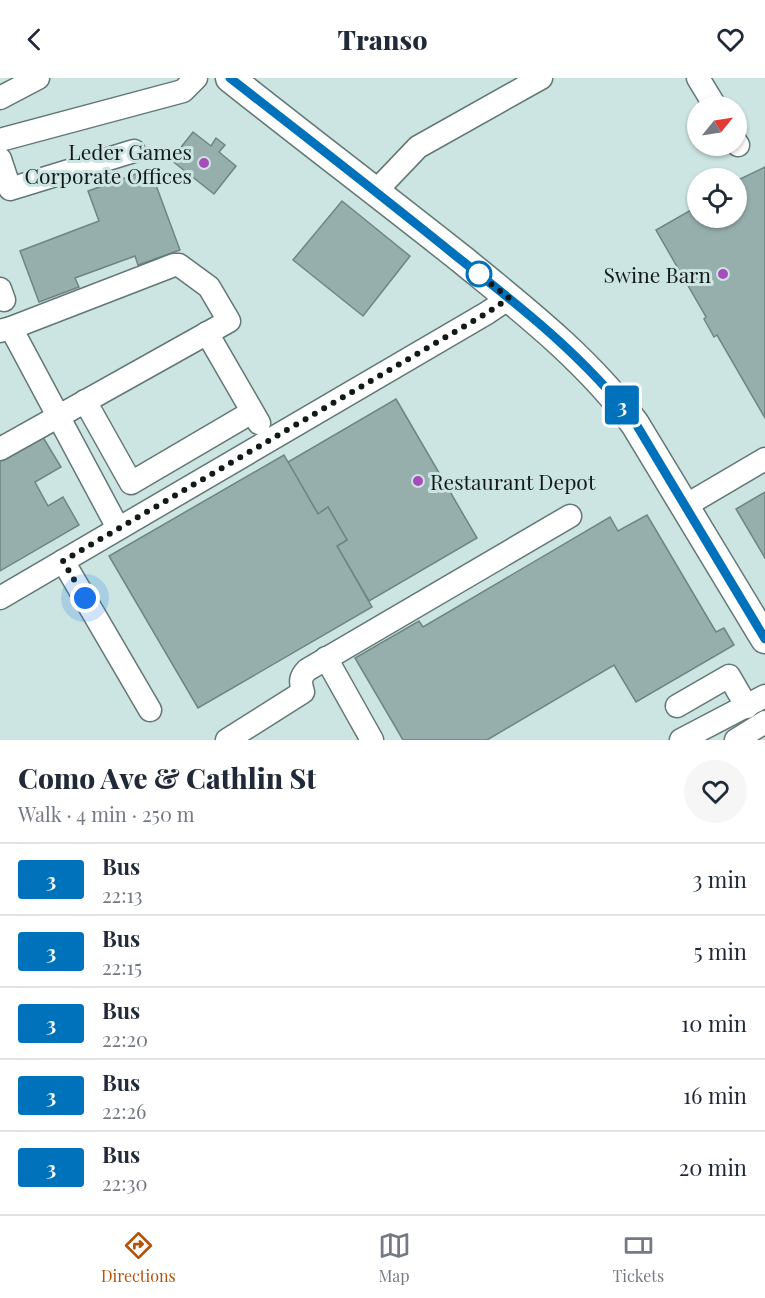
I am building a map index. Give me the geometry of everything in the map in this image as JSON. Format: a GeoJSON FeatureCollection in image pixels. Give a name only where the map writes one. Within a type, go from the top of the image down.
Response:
{"type":"FeatureCollection","features":[{"type":"Feature","properties":{"kind":"main road"},"geometry":{"type":"LineString","coordinates":[[230,78],[509,298],[566,346],[617,399],[636,424],[765,639]]}},
{"type":"Feature","properties":{"kind":"street"},"geometry":{"type":"LineString","coordinates":[[0,98],[39,78]]}},
{"type":"Feature","properties":{"kind":"street"},"geometry":{"type":"LineString","coordinates":[[0,140],[183,91],[196,78]]}},
{"type":"Feature","properties":{"kind":"street"},"geometry":{"type":"LineString","coordinates":[[376,191],[418,147],[541,78]]}},
{"type":"Feature","properties":{"kind":"street"},"geometry":{"type":"LineString","coordinates":[[698,78],[709,96]]}},
{"type":"Feature","properties":{"kind":"street"},"geometry":{"type":"LineString","coordinates":[[0,159],[5,191],[134,151]]}},
{"type":"Feature","properties":{"kind":"street"},"geometry":{"type":"LineString","coordinates":[[0,449],[58,415],[229,321],[209,287],[179,265],[5,330],[58,415],[118,528]]}},
{"type":"Feature","properties":{"kind":"street"},"geometry":{"type":"LineString","coordinates":[[4,596],[477,319],[509,298]]}},
{"type":"Feature","properties":{"kind":"street"},"geometry":{"type":"LineString","coordinates":[[207,333],[269,440]]}},
{"type":"Feature","properties":{"kind":"street"},"geometry":{"type":"LineString","coordinates":[[85,400],[131,483],[252,412]]}},
{"type":"Feature","properties":{"kind":"street"},"geometry":{"type":"LineString","coordinates":[[685,506],[765,459]]}},
{"type":"Feature","properties":{"kind":"street"},"geometry":{"type":"LineString","coordinates":[[227,740],[303,692],[300,683],[301,676],[307,669],[570,516]]}},
{"type":"Feature","properties":{"kind":"street"},"geometry":{"type":"LineString","coordinates":[[63,561],[150,710]]}},
{"type":"Feature","properties":{"kind":"street"},"geometry":{"type":"LineString","coordinates":[[326,658],[372,740]]}},
{"type":"Feature","properties":{"kind":"street"},"geometry":{"type":"LineString","coordinates":[[677,706],[729,676],[756,702],[681,740]]}},
{"type":"Feature","properties":{"kind":"building","name":"Leder Games Corporate Offices"},"geometry":{"type":"Polygon","coordinates":[[[193,132],[211,146],[216,138],[225,145],[219,152],[236,166],[214,194],[171,160],[193,132]]]}},
{"type":"Feature","properties":{"kind":"building","name":"Swine Barn"},"geometry":{"type":"Polygon","coordinates":[[[765,167],[765,418],[717,335],[714,337],[704,319],[706,317],[656,230],[687,212],[687,228],[747,228],[747,176],[765,167]]]}},
{"type":"Feature","properties":{"kind":"building"},"geometry":{"type":"Polygon","coordinates":[[[150,169],[180,250],[138,265],[135,256],[75,278],[79,287],[39,302],[20,251],[99,221],[88,191],[150,169]]]}},
{"type":"Feature","properties":{"kind":"building"},"geometry":{"type":"Polygon","coordinates":[[[342,201],[410,256],[363,316],[293,260],[342,201]]]}},
{"type":"Feature","properties":{"kind":"building"},"geometry":{"type":"Polygon","coordinates":[[[396,399],[477,538],[369,601],[337,546],[347,540],[328,507],[318,514],[288,462],[396,399]]]}},
{"type":"Feature","properties":{"kind":"building"},"geometry":{"type":"Polygon","coordinates":[[[41,434],[61,467],[35,482],[48,506],[63,497],[79,525],[0,571],[0,458],[41,434]]]}},
{"type":"Feature","properties":{"kind":"building"},"geometry":{"type":"Polygon","coordinates":[[[284,455],[318,514],[328,507],[347,540],[337,546],[372,607],[198,708],[109,556],[284,455]]]}},
{"type":"Feature","properties":{"kind":"building"},"geometry":{"type":"Polygon","coordinates":[[[765,492],[765,558],[736,509],[765,492]]]}},
{"type":"Feature","properties":{"kind":"building"},"geometry":{"type":"Polygon","coordinates":[[[647,515],[716,632],[724,628],[734,645],[636,702],[614,665],[487,740],[403,740],[355,658],[419,621],[423,627],[610,517],[618,531],[647,515]]]}},
{"type":"Feature","properties":{"kind":"bus line","name":"3"},"geometry":{"type":"LineString","coordinates":[[230,78],[509,298],[591,370],[636,424],[765,639]]}},
{"type":"Feature","properties":{"kind":"place","name":"Leder Games Corporate Offices"},"geometry":{"type":"Point","coordinates":[204,163]}},
{"type":"Feature","properties":{"kind":"place","name":"Swine Barn"},"geometry":{"type":"Point","coordinates":[723,274]}},
{"type":"Feature","properties":{"kind":"place","name":"Restaurant Depot"},"geometry":{"type":"Point","coordinates":[418,481]}},
{"type":"Feature","properties":{"kind":"route"},"geometry":{"type":"LineString","coordinates":[[85,598],[63,561],[509,298],[477,273],[479,274]]}}]}
